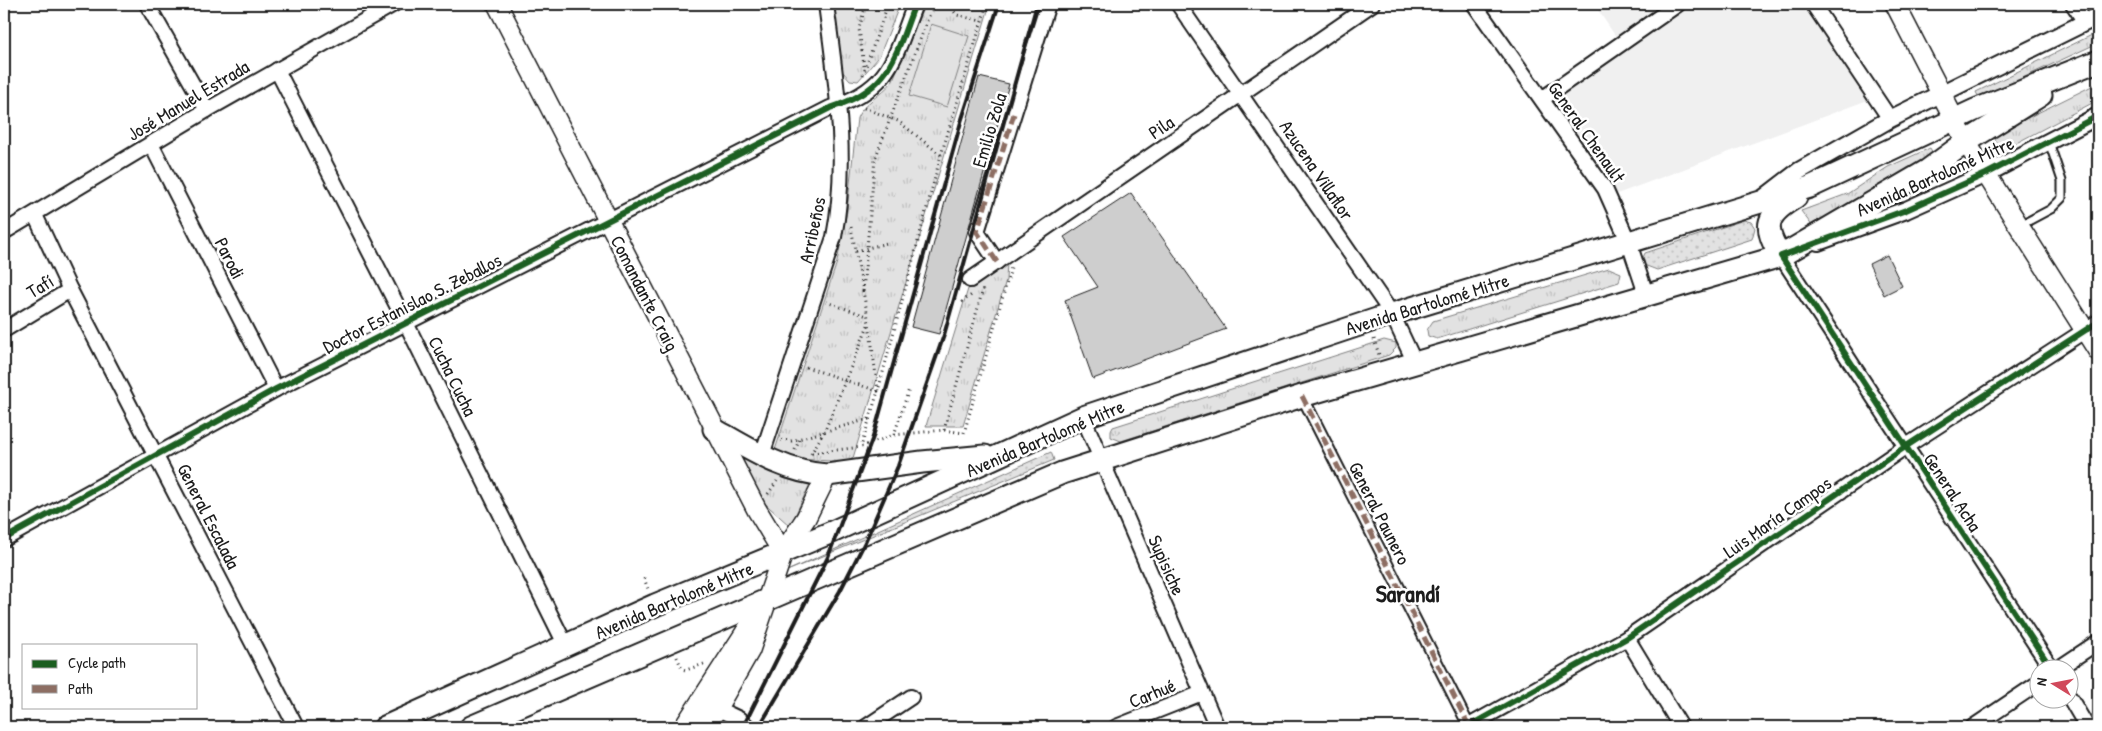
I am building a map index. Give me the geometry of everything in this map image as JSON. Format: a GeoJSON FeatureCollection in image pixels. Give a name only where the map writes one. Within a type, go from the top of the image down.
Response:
{"type":"FeatureCollection","features":[{"type":"Feature","properties":{"kind":"main road","name":"Comandante Craig"},"geometry":{"type":"LineString","coordinates":[[496,4],[608,219],[714,429],[757,510],[783,553]]}},
{"type":"Feature","properties":{"kind":"main road"},"geometry":{"type":"LineString","coordinates":[[1895,4],[1966,142],[2019,226],[2092,326],[2098,351]]}},
{"type":"Feature","properties":{"kind":"main road","name":"Avenida Bartolomé Mitre"},"geometry":{"type":"LineString","coordinates":[[385,727],[655,605],[783,553],[1083,418],[1392,314],[1810,187],[1956,121],[1975,110],[2091,65]]}},
{"type":"Feature","properties":{"kind":"main road","name":"Avenida Bartolomé Mitre"},"geometry":{"type":"LineString","coordinates":[[471,727],[1054,476],[1302,396],[1781,256],[1928,170],[1966,142],[2091,65]]}},
{"type":"Feature","properties":{"kind":"main road"},"geometry":{"type":"LineString","coordinates":[[1781,256],[1770,235],[1768,226],[1770,218],[1781,206],[1810,187]]}},
{"type":"Feature","properties":{"kind":"main road"},"geometry":{"type":"LineString","coordinates":[[714,429],[765,447],[811,475],[827,476],[922,462],[1000,455]]}},
{"type":"Feature","properties":{"kind":"main road"},"geometry":{"type":"LineString","coordinates":[[706,727],[750,650],[783,553],[806,518],[827,476]]}},
{"type":"Feature","properties":{"kind":"main road"},"geometry":{"type":"LineString","coordinates":[[684,727],[767,599]]}},
{"type":"Feature","properties":{"kind":"street"},"geometry":{"type":"LineString","coordinates":[[147,4],[207,110]]}},
{"type":"Feature","properties":{"kind":"street","name":"José Manuel Estrada"},"geometry":{"type":"LineString","coordinates":[[4,232],[207,110],[394,4]]}},
{"type":"Feature","properties":{"kind":"street","name":"Arribeños"},"geometry":{"type":"LineString","coordinates":[[765,447],[834,237],[839,210],[839,105],[826,4]]}},
{"type":"Feature","properties":{"kind":"street","name":"Doctor Estanislao S. Zeballos"},"geometry":{"type":"LineString","coordinates":[[4,539],[276,389],[608,219],[839,105],[855,100],[882,80],[891,66],[915,4]]}},
{"type":"Feature","properties":{"kind":"street","name":"Emilio Zola"},"geometry":{"type":"LineString","coordinates":[[997,262],[977,232],[1048,4]]}},
{"type":"Feature","properties":{"kind":"street","name":"Azucena Villaflor"},"geometry":{"type":"LineString","coordinates":[[1178,4],[1242,94],[1392,314],[1415,363]]}},
{"type":"Feature","properties":{"kind":"street","name":"Pila"},"geometry":{"type":"LineString","coordinates":[[970,280],[1372,4]]}},
{"type":"Feature","properties":{"kind":"street","name":"General Chenault"},"geometry":{"type":"LineString","coordinates":[[1474,4],[1605,189],[1629,243],[1646,294]]}},
{"type":"Feature","properties":{"kind":"street"},"geometry":{"type":"LineString","coordinates":[[1542,99],[1678,4]]}},
{"type":"Feature","properties":{"kind":"street"},"geometry":{"type":"LineString","coordinates":[[1813,4],[1890,118]]}},
{"type":"Feature","properties":{"kind":"street"},"geometry":{"type":"LineString","coordinates":[[2073,4],[2092,19]]}},
{"type":"Feature","properties":{"kind":"street","name":"Avenida Bartolomé Mitre"},"geometry":{"type":"LineString","coordinates":[[1757,203],[1800,171],[1890,118],[2092,19]]}},
{"type":"Feature","properties":{"kind":"street","name":"Cucha Cucha"},"geometry":{"type":"LineString","coordinates":[[277,70],[406,323],[566,646]]}},
{"type":"Feature","properties":{"kind":"street","name":"Avenida Bartolomé Mitre"},"geometry":{"type":"LineString","coordinates":[[1781,256],[1906,210],[1986,174],[2048,140],[2098,116]]}},
{"type":"Feature","properties":{"kind":"street","name":"Parodi"},"geometry":{"type":"LineString","coordinates":[[151,144],[276,389]]}},
{"type":"Feature","properties":{"kind":"street","name":"General Escalada"},"geometry":{"type":"LineString","coordinates":[[34,215],[70,290],[296,727]]}},
{"type":"Feature","properties":{"kind":"street","name":"General Acha"},"geometry":{"type":"LineString","coordinates":[[1781,256],[2044,658]]}},
{"type":"Feature","properties":{"kind":"street","name":"Tafí"},"geometry":{"type":"LineString","coordinates":[[4,330],[70,290]]}},
{"type":"Feature","properties":{"kind":"street","name":"Luis María Campos"},"geometry":{"type":"LineString","coordinates":[[1468,727],[1627,638],[1905,447],[2092,326]]}},
{"type":"Feature","properties":{"kind":"street","name":"General Paunero"},"geometry":{"type":"LineString","coordinates":[[1302,396],[1468,727]]}},
{"type":"Feature","properties":{"kind":"street","name":"Supisiche"},"geometry":{"type":"LineString","coordinates":[[1083,418],[1216,727]]}},
{"type":"Feature","properties":{"kind":"street"},"geometry":{"type":"LineString","coordinates":[[1627,638],[1681,727]]}},
{"type":"Feature","properties":{"kind":"street"},"geometry":{"type":"LineString","coordinates":[[2074,658],[2098,642]]}},
{"type":"Feature","properties":{"kind":"street"},"geometry":{"type":"LineString","coordinates":[[1973,727],[2030,689]]}},
{"type":"Feature","properties":{"kind":"street","name":"Carhué"},"geometry":{"type":"LineString","coordinates":[[1116,727],[1202,693]]}},
{"type":"Feature","properties":{"kind":"street"},"geometry":{"type":"LineString","coordinates":[[866,727],[911,697]]}},
{"type":"Feature","properties":{"kind":"street"},"geometry":{"type":"LineString","coordinates":[[2076,708],[2087,727]]}},
{"type":"Feature","properties":{"kind":"street"},"geometry":{"type":"LineString","coordinates":[[718,709],[739,719],[748,727]]}},
{"type":"Feature","properties":{"kind":"lane"},"geometry":{"type":"LineString","coordinates":[[2019,226],[2050,209],[2062,198],[2062,182],[2048,140]]}},
{"type":"Feature","properties":{"kind":"path"},"geometry":{"type":"LineString","coordinates":[[864,69],[859,28],[866,4]]}},
{"type":"Feature","properties":{"kind":"path"},"geometry":{"type":"LineString","coordinates":[[888,4],[864,69],[855,100],[872,112],[910,128],[941,155]]}},
{"type":"Feature","properties":{"kind":"path"},"geometry":{"type":"LineString","coordinates":[[863,291],[875,159],[929,16],[937,4]]}},
{"type":"Feature","properties":{"kind":"path"},"geometry":{"type":"LineString","coordinates":[[948,4],[957,15],[981,21]]}},
{"type":"Feature","properties":{"kind":"path"},"geometry":{"type":"LineString","coordinates":[[861,447],[878,391],[941,155],[986,4]]}},
{"type":"Feature","properties":{"kind":"path"},"geometry":{"type":"LineString","coordinates":[[850,223],[869,323],[878,391]]}},
{"type":"Feature","properties":{"kind":"path"},"geometry":{"type":"LineString","coordinates":[[856,251],[887,243]]}},
{"type":"Feature","properties":{"kind":"path"},"geometry":{"type":"LineString","coordinates":[[793,454],[811,454],[861,447],[894,435],[944,430],[964,433],[1011,274],[1011,253]]}},
{"type":"Feature","properties":{"kind":"path"},"geometry":{"type":"LineString","coordinates":[[944,430],[984,286]]}},
{"type":"Feature","properties":{"kind":"path"},"geometry":{"type":"LineString","coordinates":[[814,298],[868,317]]}},
{"type":"Feature","properties":{"kind":"path"},"geometry":{"type":"LineString","coordinates":[[1368,322],[1385,372]]}},
{"type":"Feature","properties":{"kind":"path"},"geometry":{"type":"LineString","coordinates":[[811,454],[825,430],[869,323]]}},
{"type":"Feature","properties":{"kind":"path"},"geometry":{"type":"LineString","coordinates":[[794,362],[878,391]]}},
{"type":"Feature","properties":{"kind":"path"},"geometry":{"type":"LineString","coordinates":[[894,435],[909,388]]}},
{"type":"Feature","properties":{"kind":"path"},"geometry":{"type":"LineString","coordinates":[[765,447],[870,418]]}},
{"type":"Feature","properties":{"kind":"shaded area"},"geometry":{"type":"Polygon","coordinates":[[[1594,4],[1807,4],[1873,98],[1609,197],[1547,102],[1620,43],[1594,4]]]}},
{"type":"Feature","properties":{"kind":"green space"},"geometry":{"type":"Polygon","coordinates":[[[834,4],[900,4],[879,57],[858,81],[850,80],[842,71],[834,4]]]}},
{"type":"Feature","properties":{"kind":"green space"},"geometry":{"type":"Polygon","coordinates":[[[925,4],[990,4],[853,458],[847,462],[782,458],[775,450],[837,262],[847,211],[857,118],[868,103],[892,82],[925,4]]]}},
{"type":"Feature","properties":{"kind":"green space"},"geometry":{"type":"Polygon","coordinates":[[[931,24],[969,36],[947,107],[909,96],[931,24]]]}},
{"type":"Feature","properties":{"kind":"green space"},"geometry":{"type":"Polygon","coordinates":[[[2098,32],[2098,43],[1979,98],[1976,92],[2098,32]]]}},
{"type":"Feature","properties":{"kind":"green space"},"geometry":{"type":"Polygon","coordinates":[[[2098,83],[2098,100],[2001,151],[1993,135],[2098,83]]]}},
{"type":"Feature","properties":{"kind":"green space"},"geometry":{"type":"Polygon","coordinates":[[[1930,148],[1935,157],[1816,231],[1801,211],[1847,194],[1888,167],[1930,148]]]}},
{"type":"Feature","properties":{"kind":"green space"},"geometry":{"type":"Polygon","coordinates":[[[1744,220],[1751,222],[1755,228],[1752,239],[1657,270],[1644,265],[1643,258],[1645,253],[1744,220]]]}},
{"type":"Feature","properties":{"kind":"green space"},"geometry":{"type":"Polygon","coordinates":[[[1007,263],[1006,280],[963,426],[926,426],[968,289],[1007,263]]]}},
{"type":"Feature","properties":{"kind":"green space"},"geometry":{"type":"Polygon","coordinates":[[[1609,268],[1621,273],[1619,282],[1437,339],[1428,336],[1427,330],[1433,321],[1609,268]]]}},
{"type":"Feature","properties":{"kind":"green space"},"geometry":{"type":"Polygon","coordinates":[[[1384,340],[1396,343],[1396,348],[1389,355],[1121,441],[1111,437],[1113,427],[1384,340]]]}},
{"type":"Feature","properties":{"kind":"green space"},"geometry":{"type":"Polygon","coordinates":[[[1051,452],[1054,460],[787,571],[1051,452]]]}},
{"type":"Feature","properties":{"kind":"green space"},"geometry":{"type":"Polygon","coordinates":[[[741,456],[811,482],[790,526],[760,499],[741,456]]]}},
{"type":"Feature","properties":{"kind":"building"},"geometry":{"type":"Polygon","coordinates":[[[979,77],[1009,84],[939,334],[911,327],[979,77]]]}},
{"type":"Feature","properties":{"kind":"building"},"geometry":{"type":"Polygon","coordinates":[[[1131,193],[1226,329],[1093,379],[1065,300],[1098,287],[1064,237],[1131,193]]]}},
{"type":"Feature","properties":{"kind":"building"},"geometry":{"type":"Polygon","coordinates":[[[1887,255],[1902,286],[1884,295],[1869,264],[1887,255]]]}},
{"type":"Feature","properties":{"kind":"railway"},"geometry":{"type":"LineString","coordinates":[[743,727],[828,557],[873,437],[961,122],[999,4]]}},
{"type":"Feature","properties":{"kind":"railway"},"geometry":{"type":"LineString","coordinates":[[759,727],[840,591],[865,542],[898,466],[944,335],[1037,4]]}},
{"type":"Feature","properties":{"kind":"marked path"},"geometry":{"type":"LineString","coordinates":[[997,262],[977,232],[1014,114]]}},
{"type":"Feature","properties":{"kind":"marked path"},"geometry":{"type":"LineString","coordinates":[[1302,396],[1469,726]]}},
{"type":"Feature","properties":{"kind":"cycle path"},"geometry":{"type":"LineString","coordinates":[[4,539],[276,389],[866,91],[888,69],[915,4]]}},
{"type":"Feature","properties":{"kind":"cycle path"},"geometry":{"type":"LineString","coordinates":[[2044,658],[1781,256],[1906,210],[1986,174],[2098,116]]}},
{"type":"Feature","properties":{"kind":"cycle path"},"geometry":{"type":"LineString","coordinates":[[1467,727],[1627,638],[1905,447],[2098,322]]}},
{"type":"Feature","properties":{"kind":"district","name":"Sarandí"},"geometry":{"type":"Point","coordinates":[1408,593]}}]}
